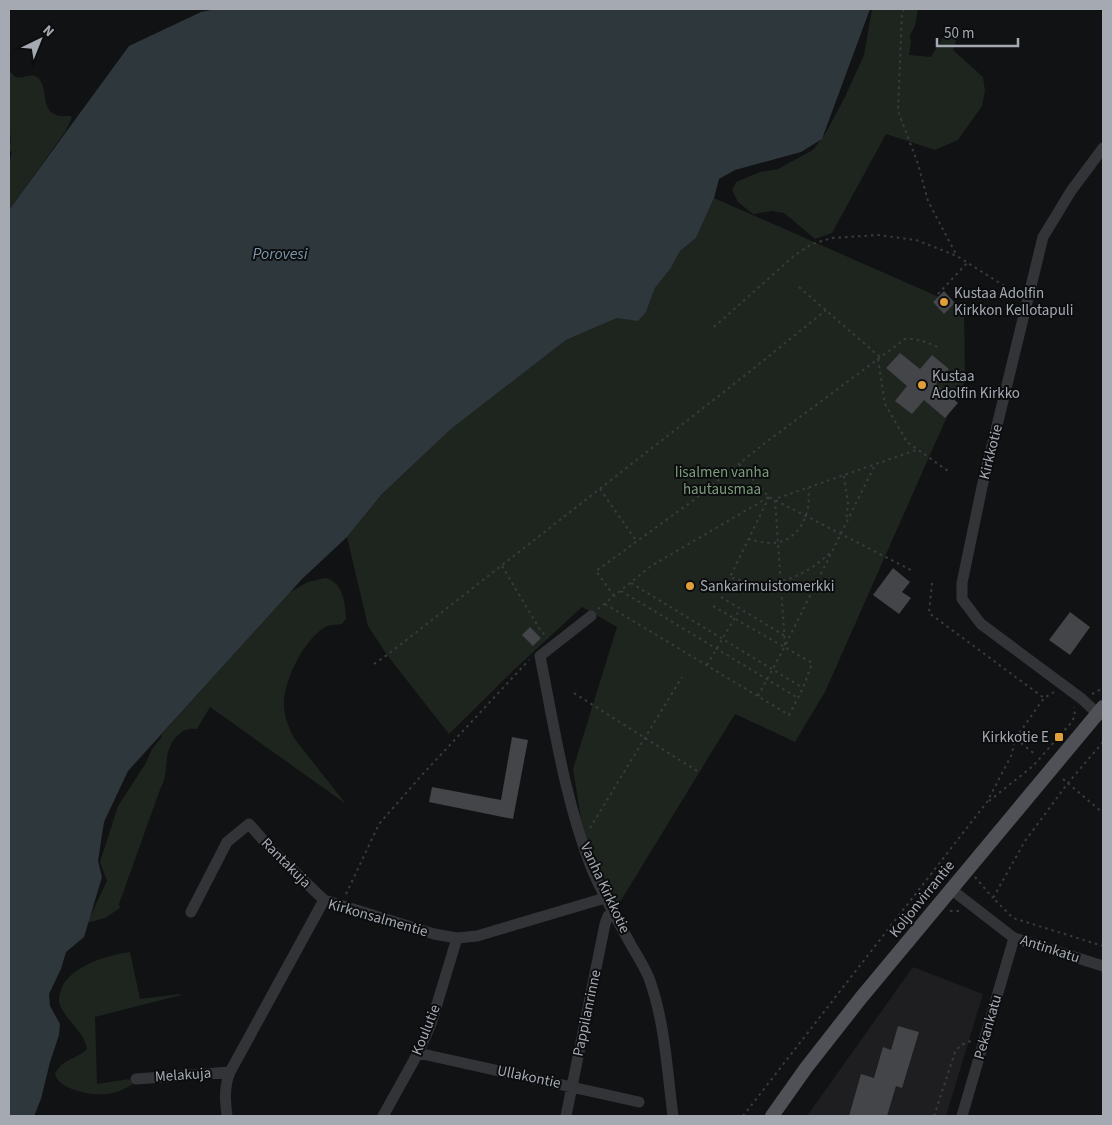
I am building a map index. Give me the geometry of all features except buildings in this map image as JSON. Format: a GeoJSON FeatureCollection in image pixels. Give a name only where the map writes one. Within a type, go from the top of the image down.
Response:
{"type":"FeatureCollection","features":[{"type":"Feature","properties":{"kind":"main road","name":"Koljonvirrantie"},"geometry":{"type":"LineString","coordinates":[[772,1116],[806,1068],[854,1007],[1100,710]]}},
{"type":"Feature","properties":{"kind":"street","name":"Kirkkotie"},"geometry":{"type":"LineString","coordinates":[[1100,710],[1082,699],[981,624],[962,600],[961,589],[982,487],[1043,238],[1071,191],[1103,148]]}},
{"type":"Feature","properties":{"kind":"street"},"geometry":{"type":"LineString","coordinates":[[540,656],[590,616]]}},
{"type":"Feature","properties":{"kind":"street","name":"Vanha Kirkkotie"},"geometry":{"type":"LineString","coordinates":[[540,656],[577,826],[606,898],[648,976],[656,1000],[662,1026],[673,1116]]}},
{"type":"Feature","properties":{"kind":"street","name":"Rantakuja"},"geometry":{"type":"LineString","coordinates":[[191,912],[227,842],[249,824],[324,900]]}},
{"type":"Feature","properties":{"kind":"street","name":"Antinkatu"},"geometry":{"type":"LineString","coordinates":[[952,890],[1014,938],[1103,966]]}},
{"type":"Feature","properties":{"kind":"street","name":"Kirkonsalmentie"},"geometry":{"type":"LineString","coordinates":[[227,1116],[225,1098],[226,1084],[230,1072],[324,900],[434,934],[457,938],[477,936],[606,898]]}},
{"type":"Feature","properties":{"kind":"street","name":"Pappilanrinne"},"geometry":{"type":"LineString","coordinates":[[566,1116],[605,924],[608,916],[613,912]]}},
{"type":"Feature","properties":{"kind":"street","name":"Koulutie"},"geometry":{"type":"LineString","coordinates":[[383,1116],[418,1053],[431,1024],[457,938]]}},
{"type":"Feature","properties":{"kind":"street","name":"Pekankatu"},"geometry":{"type":"LineString","coordinates":[[962,1116],[1014,938]]}},
{"type":"Feature","properties":{"kind":"street","name":"Ullakontie"},"geometry":{"type":"LineString","coordinates":[[418,1053],[639,1102]]}},
{"type":"Feature","properties":{"kind":"street","name":"Melakuja"},"geometry":{"type":"LineString","coordinates":[[136,1079],[230,1072]]}},
{"type":"Feature","properties":{"kind":"path"},"geometry":{"type":"LineString","coordinates":[[904,9],[902,13],[898,111],[918,164],[928,201],[957,256]]}},
{"type":"Feature","properties":{"kind":"path"},"geometry":{"type":"LineString","coordinates":[[714,327],[795,255],[812,244],[832,238],[878,235],[899,236],[916,240],[957,256],[1006,287]]}},
{"type":"Feature","properties":{"kind":"path"},"geometry":{"type":"LineString","coordinates":[[938,294],[967,263]]}},
{"type":"Feature","properties":{"kind":"path"},"geometry":{"type":"LineString","coordinates":[[799,287],[879,358],[885,404],[907,442],[948,471]]}},
{"type":"Feature","properties":{"kind":"path"},"geometry":{"type":"LineString","coordinates":[[374,664],[502,566],[826,310]]}},
{"type":"Feature","properties":{"kind":"path"},"geometry":{"type":"LineString","coordinates":[[614,596],[596,571],[691,502],[905,339],[912,338],[940,348]]}},
{"type":"Feature","properties":{"kind":"path"},"geometry":{"type":"LineString","coordinates":[[775,499],[916,450]]}},
{"type":"Feature","properties":{"kind":"path"},"geometry":{"type":"LineString","coordinates":[[739,464],[769,497],[911,570]]}},
{"type":"Feature","properties":{"kind":"path"},"geometry":{"type":"LineString","coordinates":[[758,696],[875,465]]}},
{"type":"Feature","properties":{"kind":"path"},"geometry":{"type":"LineString","coordinates":[[844,475],[848,504],[845,526]]}},
{"type":"Feature","properties":{"kind":"path"},"geometry":{"type":"LineString","coordinates":[[748,539],[762,542],[778,542],[791,537],[807,516],[810,503],[808,488]]}},
{"type":"Feature","properties":{"kind":"path"},"geometry":{"type":"LineString","coordinates":[[600,489],[637,542]]}},
{"type":"Feature","properties":{"kind":"path"},"geometry":{"type":"LineString","coordinates":[[769,497],[730,577],[751,583],[781,582],[802,574],[832,551]]}},
{"type":"Feature","properties":{"kind":"path"},"geometry":{"type":"LineString","coordinates":[[590,616],[651,566],[769,497]]}},
{"type":"Feature","properties":{"kind":"path"},"geometry":{"type":"LineString","coordinates":[[775,499],[785,646]]}},
{"type":"Feature","properties":{"kind":"path"},"geometry":{"type":"LineString","coordinates":[[502,566],[552,646]]}},
{"type":"Feature","properties":{"kind":"path"},"geometry":{"type":"LineString","coordinates":[[631,583],[803,688]]}},
{"type":"Feature","properties":{"kind":"path"},"geometry":{"type":"LineString","coordinates":[[932,583],[929,613],[1044,698]]}},
{"type":"Feature","properties":{"kind":"path"},"geometry":{"type":"LineString","coordinates":[[621,591],[798,698]]}},
{"type":"Feature","properties":{"kind":"path"},"geometry":{"type":"LineString","coordinates":[[721,597],[785,636]]}},
{"type":"Feature","properties":{"kind":"path"},"geometry":{"type":"LineString","coordinates":[[604,604],[789,715],[803,688],[812,663],[713,606]]}},
{"type":"Feature","properties":{"kind":"path"},"geometry":{"type":"LineString","coordinates":[[707,665],[740,609]]}},
{"type":"Feature","properties":{"kind":"path"},"geometry":{"type":"LineString","coordinates":[[341,906],[368,844],[379,824],[530,659],[540,656]]}},
{"type":"Feature","properties":{"kind":"path"},"geometry":{"type":"LineString","coordinates":[[589,830],[682,677]]}},
{"type":"Feature","properties":{"kind":"path"},"geometry":{"type":"LineString","coordinates":[[743,1116],[987,802],[1012,754],[1015,739],[1044,698],[1056,690],[1060,692]]}},
{"type":"Feature","properties":{"kind":"path"},"geometry":{"type":"LineString","coordinates":[[574,693],[697,771]]}},
{"type":"Feature","properties":{"kind":"path"},"geometry":{"type":"LineString","coordinates":[[987,802],[1033,766],[1070,724],[1075,716],[1074,703],[1082,699]]}},
{"type":"Feature","properties":{"kind":"path"},"geometry":{"type":"LineString","coordinates":[[1015,739],[1036,755]]}},
{"type":"Feature","properties":{"kind":"path"},"geometry":{"type":"LineString","coordinates":[[993,898],[1025,841],[1068,783],[1103,742]]}},
{"type":"Feature","properties":{"kind":"path"},"geometry":{"type":"LineString","coordinates":[[1063,780],[1103,813]]}},
{"type":"Feature","properties":{"kind":"path"},"geometry":{"type":"LineString","coordinates":[[968,869],[993,898],[1014,918],[1103,946]]}},
{"type":"Feature","properties":{"kind":"path"},"geometry":{"type":"LineString","coordinates":[[936,909],[946,912],[954,910],[963,911]]}},
{"type":"Feature","properties":{"kind":"path"},"geometry":{"type":"LineString","coordinates":[[934,1116],[955,1052],[961,1045],[973,1040],[976,1035]]}},
{"type":"Feature","properties":{"kind":"shaded area"},"geometry":{"type":"Polygon","coordinates":[[[913,967],[983,994],[946,1116],[807,1116],[913,967]]]}},
{"type":"Feature","properties":{"kind":"green space"},"geometry":{"type":"Polygon","coordinates":[[[872,9],[918,9],[915,26],[910,35],[909,55],[931,57],[943,37],[961,27],[953,50],[983,77],[985,91],[982,106],[958,140],[935,150],[886,134],[832,233],[815,239],[784,213],[772,211],[753,214],[738,202],[732,190],[736,182],[760,172],[778,169],[813,150],[825,134],[845,97],[864,55],[872,9]]]}},
{"type":"Feature","properties":{"kind":"green space"},"geometry":{"type":"Polygon","coordinates":[[[9,70],[15,77],[35,76],[39,79],[42,83],[47,106],[50,111],[56,115],[70,116],[72,118],[65,132],[9,210],[9,163],[12,152],[9,150],[11,140],[9,124],[9,70]]]}},
{"type":"Feature","properties":{"kind":"green space","name":"Iisalmen vanha hautausmaa"},"geometry":{"type":"Polygon","coordinates":[[[714,198],[964,308],[965,381],[945,421],[825,692],[795,742],[735,714],[617,907],[583,831],[573,769],[617,627],[582,607],[519,665],[449,734],[387,655],[368,626],[347,537],[382,494],[451,429],[566,340],[617,318],[646,312],[655,288],[671,268],[680,251],[696,238],[714,198]]]}},
{"type":"Feature","properties":{"kind":"green space"},"geometry":{"type":"Polygon","coordinates":[[[325,578],[331,580],[339,588],[344,600],[346,619],[342,624],[327,626],[303,650],[287,684],[284,709],[294,738],[346,804],[210,707],[197,729],[187,729],[181,732],[170,747],[164,781],[119,904],[120,908],[105,918],[87,923],[107,881],[100,862],[118,806],[162,734],[290,592],[308,582],[325,578]]]}},
{"type":"Feature","properties":{"kind":"green space"},"geometry":{"type":"Polygon","coordinates":[[[130,952],[140,999],[181,995],[95,1017],[97,1084],[129,1079],[133,1084],[114,1093],[107,1094],[85,1093],[69,1088],[58,1080],[55,1074],[62,1065],[87,1049],[79,1031],[66,1016],[60,1005],[61,990],[65,982],[80,969],[100,959],[130,952]]]}},
{"type":"Feature","properties":{"kind":"water","name":"Porovesi"},"geometry":{"type":"Polygon","coordinates":[[[216,9],[870,9],[822,139],[801,152],[735,170],[719,179],[714,198],[696,238],[680,251],[671,268],[655,288],[646,312],[638,321],[617,318],[566,340],[451,429],[382,494],[347,537],[302,579],[128,771],[104,822],[98,861],[102,877],[84,937],[66,952],[61,969],[49,994],[50,1006],[60,1024],[59,1035],[41,1099],[34,1116],[9,1116],[9,210],[129,46],[201,12],[216,9]]]}},
{"type":"Feature","properties":{"kind":"place","name":"Kustaa Adolfin Kirkkon Kellotapuli"},"geometry":{"type":"Point","coordinates":[944,302]}},
{"type":"Feature","properties":{"kind":"place","name":"Kustaa Adolfin Kirkko"},"geometry":{"type":"Point","coordinates":[922,385]}},
{"type":"Feature","properties":{"kind":"place","name":"Sankarimuistomerkki"},"geometry":{"type":"Point","coordinates":[690,586]}},
{"type":"Feature","properties":{"kind":"place","name":"Kirkkotie E"},"geometry":{"type":"Point","coordinates":[1059,737]}}]}
